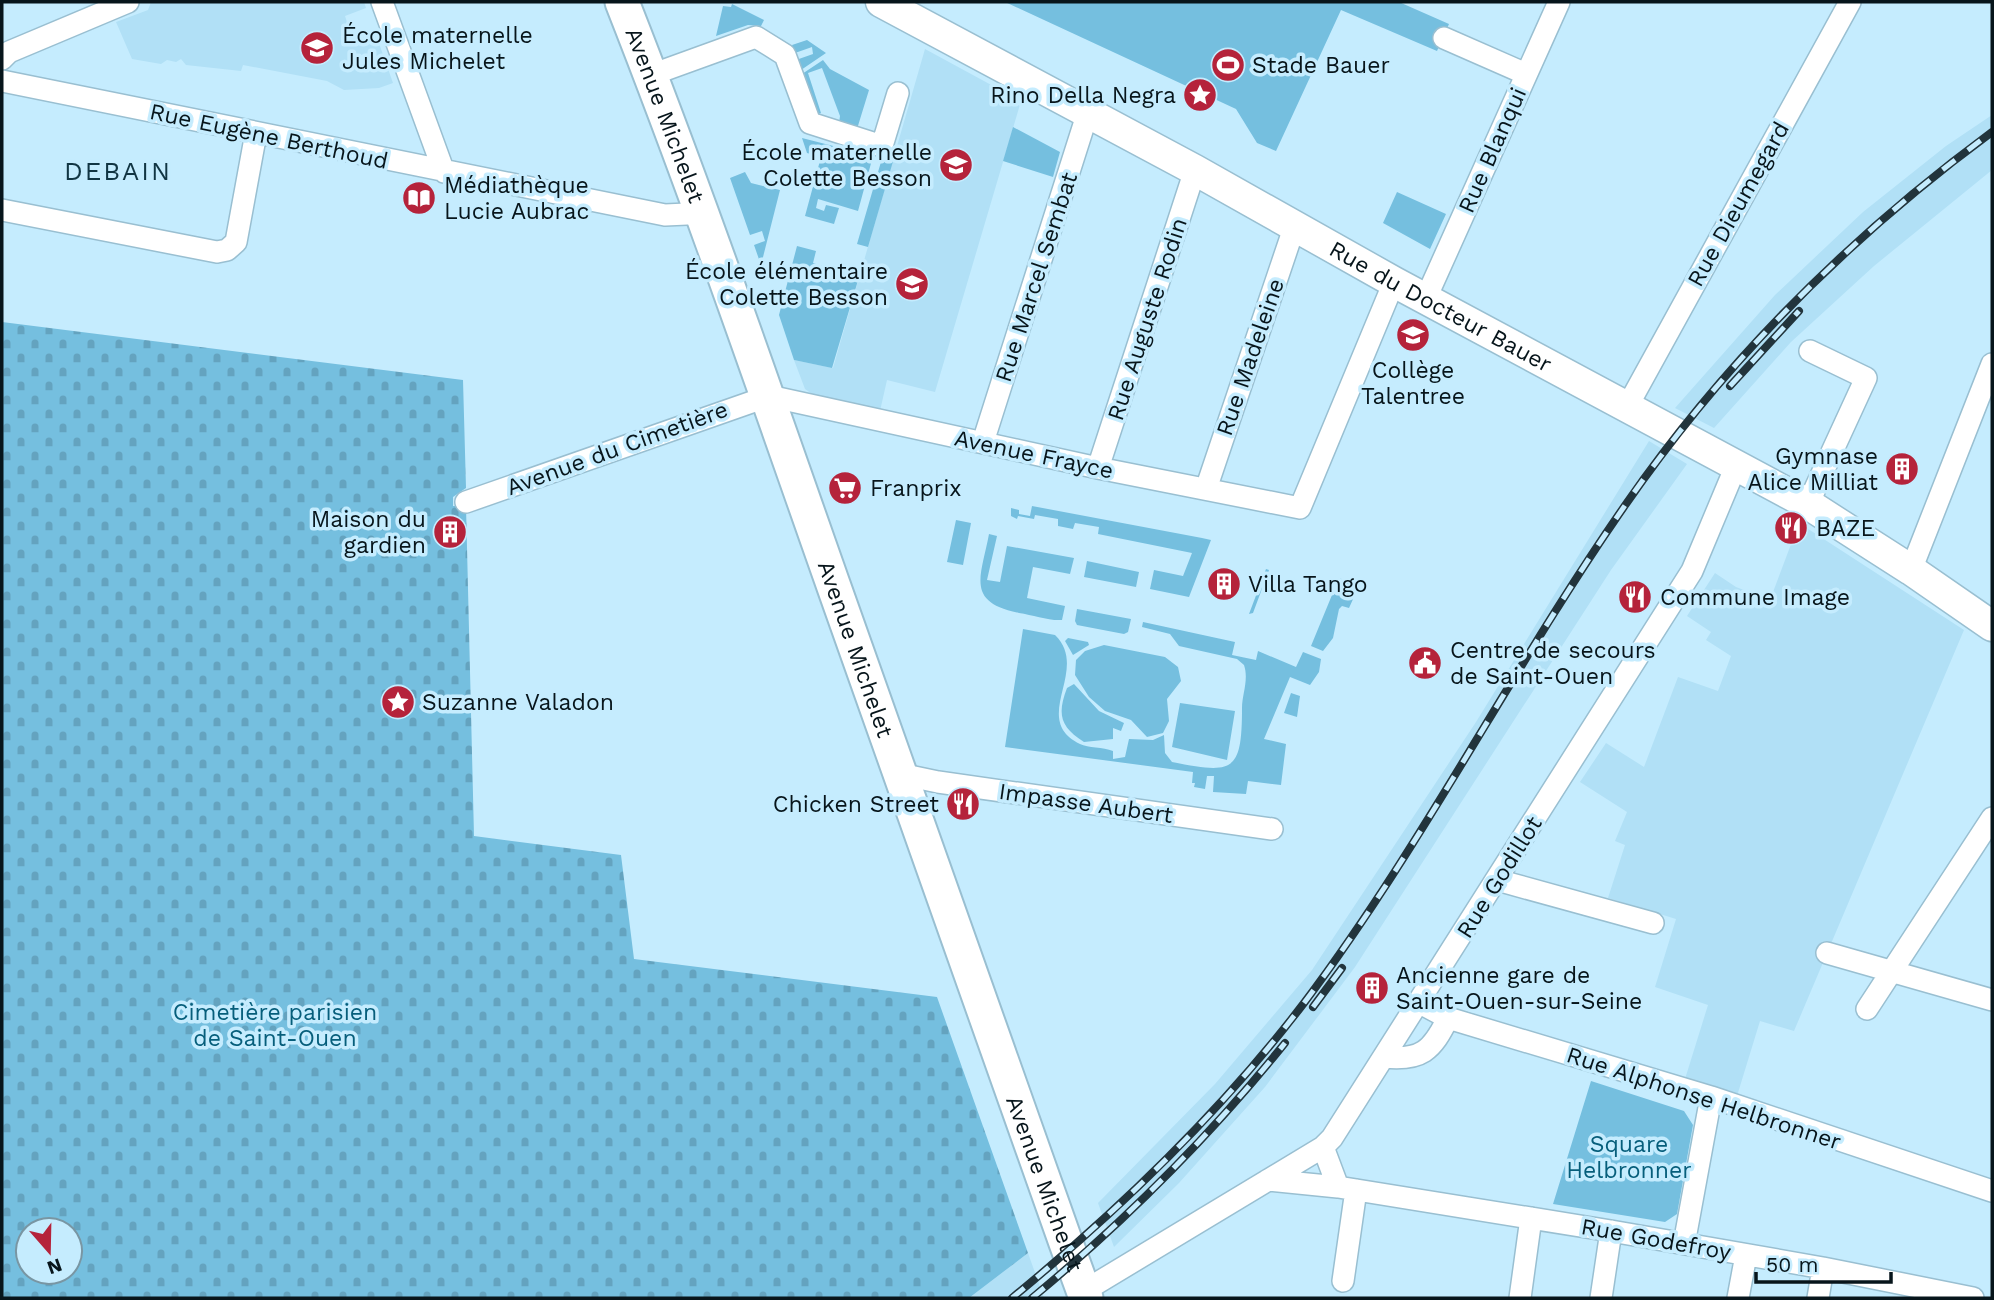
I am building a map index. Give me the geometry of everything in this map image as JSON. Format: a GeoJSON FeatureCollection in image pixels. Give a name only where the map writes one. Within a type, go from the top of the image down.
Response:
{"type":"FeatureCollection","features":[{"type":"Feature","properties":{"kind":"main road","name":"Avenue Michelet"},"geometry":{"type":"LineString","coordinates":[[622,2],[769,396],[1085,1295]]}},
{"type":"Feature","properties":{"kind":"main road","name":"Rue du Docteur Bauer"},"geometry":{"type":"LineString","coordinates":[[881,2],[1088,111],[1395,282],[1808,504],[1992,626]]}},
{"type":"Feature","properties":{"kind":"street"},"geometry":{"type":"LineString","coordinates":[[2,59],[9,52],[81,12],[128,2]]}},
{"type":"Feature","properties":{"kind":"street"},"geometry":{"type":"LineString","coordinates":[[382,2],[444,172]]}},
{"type":"Feature","properties":{"kind":"street","name":"Rue Blanqui"},"geometry":{"type":"LineString","coordinates":[[1426,298],[1559,2]]}},
{"type":"Feature","properties":{"kind":"street","name":"Rue Dieumegard"},"geometry":{"type":"LineString","coordinates":[[1627,407],[1850,2]]}},
{"type":"Feature","properties":{"kind":"street"},"geometry":{"type":"LineString","coordinates":[[651,75],[756,37],[785,55],[810,123],[882,146],[898,93]]}},
{"type":"Feature","properties":{"kind":"street"},"geometry":{"type":"LineString","coordinates":[[1444,38],[1526,74]]}},
{"type":"Feature","properties":{"kind":"street","name":"Rue Eugène Berthoud"},"geometry":{"type":"LineString","coordinates":[[2,81],[665,215],[687,214],[701,209]]}},
{"type":"Feature","properties":{"kind":"street","name":"Rue Marcel Sembat"},"geometry":{"type":"LineString","coordinates":[[983,442],[1088,111]]}},
{"type":"Feature","properties":{"kind":"street"},"geometry":{"type":"LineString","coordinates":[[2,209],[217,252],[227,250],[236,242],[256,133]]}},
{"type":"Feature","properties":{"kind":"street","name":"Rue Auguste Rodin"},"geometry":{"type":"LineString","coordinates":[[1098,468],[1195,170]]}},
{"type":"Feature","properties":{"kind":"street","name":"Rue Madeleine"},"geometry":{"type":"LineString","coordinates":[[1206,489],[1295,225]]}},
{"type":"Feature","properties":{"kind":"street","name":"Avenue Frayce"},"geometry":{"type":"LineString","coordinates":[[769,396],[1098,468],[1300,508],[1395,282]]}},
{"type":"Feature","properties":{"kind":"street"},"geometry":{"type":"LineString","coordinates":[[1808,504],[1866,378],[1810,351]]}},
{"type":"Feature","properties":{"kind":"street"},"geometry":{"type":"LineString","coordinates":[[1911,570],[1992,364]]}},
{"type":"Feature","properties":{"kind":"street","name":"Avenue du Cimetière"},"geometry":{"type":"LineString","coordinates":[[466,502],[769,396]]}},
{"type":"Feature","properties":{"kind":"street","name":"Rue Godillot"},"geometry":{"type":"LineString","coordinates":[[1085,1295],[1332,1139],[1692,571],[1736,467]]}},
{"type":"Feature","properties":{"kind":"street","name":"Impasse Aubert"},"geometry":{"type":"LineString","coordinates":[[900,774],[938,782],[1272,829]]}},
{"type":"Feature","properties":{"kind":"street"},"geometry":{"type":"LineString","coordinates":[[1867,1009],[1992,818]]}},
{"type":"Feature","properties":{"kind":"street"},"geometry":{"type":"LineString","coordinates":[[1497,880],[1653,923]]}},
{"type":"Feature","properties":{"kind":"street"},"geometry":{"type":"LineString","coordinates":[[1827,953],[1992,1000]]}},
{"type":"Feature","properties":{"kind":"street","name":"Rue Alphonse Helbronner"},"geometry":{"type":"LineString","coordinates":[[1418,1002],[1448,1018],[1711,1097],[1992,1191]]}},
{"type":"Feature","properties":{"kind":"street"},"geometry":{"type":"LineString","coordinates":[[1384,1058],[1402,1059],[1424,1052],[1439,1037],[1448,1018]]}},
{"type":"Feature","properties":{"kind":"street"},"geometry":{"type":"LineString","coordinates":[[1684,1244],[1711,1097]]}},
{"type":"Feature","properties":{"kind":"street"},"geometry":{"type":"LineString","coordinates":[[1323,1147],[1347,1189],[1343,1281]]}},
{"type":"Feature","properties":{"kind":"street","name":"Rue Godefroy"},"geometry":{"type":"LineString","coordinates":[[1268,1180],[1347,1189],[1611,1231],[1823,1268],[1905,1292],[1973,1298]]}},
{"type":"Feature","properties":{"kind":"street"},"geometry":{"type":"LineString","coordinates":[[1520,1298],[1531,1218]]}},
{"type":"Feature","properties":{"kind":"street"},"geometry":{"type":"LineString","coordinates":[[1601,1298],[1611,1231]]}},
{"type":"Feature","properties":{"kind":"street"},"geometry":{"type":"LineString","coordinates":[[1738,1298],[1746,1255]]}},
{"type":"Feature","properties":{"kind":"street"},"geometry":{"type":"LineString","coordinates":[[1818,1298],[1823,1268]]}},
{"type":"Feature","properties":{"kind":"shaded area"},"geometry":{"type":"Polygon","coordinates":[[[151,2],[364,2],[366,8],[345,16],[350,31],[352,36],[374,29],[393,83],[379,88],[344,90],[327,81],[243,65],[241,71],[186,65],[181,59],[176,62],[167,60],[161,64],[132,59],[116,22],[148,10],[151,2]]]}},
{"type":"Feature","properties":{"kind":"shaded area"},"geometry":{"type":"Polygon","coordinates":[[[925,49],[1021,101],[935,392],[887,380],[880,411],[815,396],[805,389],[794,360],[833,368],[925,49]]]}},
{"type":"Feature","properties":{"kind":"shaded area"},"geometry":{"type":"Polygon","coordinates":[[[1992,115],[1992,170],[1874,266],[1791,342],[1714,428],[1675,408],[1775,295],[1863,212],[1946,146],[1992,115]]]}},
{"type":"Feature","properties":{"kind":"shaded area"},"geometry":{"type":"Polygon","coordinates":[[[1649,441],[1687,464],[1611,570],[1355,967],[1265,1087],[1179,1183],[1114,1247],[1098,1203],[1215,1084],[1312,970],[1476,722],[1649,441]]]}},
{"type":"Feature","properties":{"kind":"shaded area"},"geometry":{"type":"Polygon","coordinates":[[[1799,523],[1964,630],[1794,1031],[1760,1021],[1737,1096],[1685,1079],[1708,1005],[1655,987],[1676,919],[1608,898],[1625,845],[1615,841],[1627,812],[1580,782],[1606,743],[1644,767],[1678,677],[1718,691],[1731,656],[1706,640],[1711,632],[1687,616],[1715,573],[1736,587],[1770,600],[1799,523]]]}},
{"type":"Feature","properties":{"kind":"shaded area"},"geometry":{"type":"Polygon","coordinates":[[[1028,1253],[1044,1298],[969,1298],[1028,1253]]]}},
{"type":"Feature","properties":{"kind":"green space","name":"Stade Bauer"},"geometry":{"type":"Polygon","coordinates":[[[1005,2],[1399,2],[1449,24],[1437,51],[1341,10],[1276,151],[1257,143],[1236,109],[1005,2]]]}},
{"type":"Feature","properties":{"kind":"green space"},"geometry":{"type":"Polygon","coordinates":[[[732,4],[764,20],[761,26],[748,25],[716,36],[723,6],[731,7],[732,4]]]}},
{"type":"Feature","properties":{"kind":"green space"},"geometry":{"type":"Polygon","coordinates":[[[807,40],[826,53],[801,70],[796,60],[813,54],[812,47],[795,53],[792,45],[807,40]]]}},
{"type":"Feature","properties":{"kind":"green space"},"geometry":{"type":"Polygon","coordinates":[[[823,60],[830,69],[869,90],[857,129],[839,123],[840,116],[822,68],[808,73],[821,113],[816,115],[802,74],[823,60]]]}},
{"type":"Feature","properties":{"kind":"green space"},"geometry":{"type":"Polygon","coordinates":[[[1013,127],[1060,152],[1053,177],[1003,161],[1013,127]]]}},
{"type":"Feature","properties":{"kind":"green space"},"geometry":{"type":"Polygon","coordinates":[[[802,138],[841,148],[839,154],[852,156],[854,152],[873,156],[858,211],[818,199],[816,208],[824,211],[826,205],[839,208],[834,224],[805,216],[821,157],[807,153],[802,138]]]}},
{"type":"Feature","properties":{"kind":"green space"},"geometry":{"type":"Polygon","coordinates":[[[883,155],[894,158],[868,247],[857,244],[883,155]]]}},
{"type":"Feature","properties":{"kind":"green space"},"geometry":{"type":"Polygon","coordinates":[[[745,172],[751,183],[780,190],[761,265],[754,245],[765,241],[762,231],[750,235],[730,178],[745,172]]]}},
{"type":"Feature","properties":{"kind":"green space"},"geometry":{"type":"Polygon","coordinates":[[[1397,192],[1446,214],[1430,249],[1383,223],[1397,192]]]}},
{"type":"Feature","properties":{"kind":"green space"},"geometry":{"type":"Polygon","coordinates":[[[797,246],[816,251],[813,263],[859,277],[832,368],[794,360],[779,315],[797,246]]]}},
{"type":"Feature","properties":{"kind":"green space","name":"Cimetière parisien de Saint-Ouen"},"geometry":{"type":"Polygon","coordinates":[[[2,322],[463,380],[466,488],[453,497],[453,506],[466,506],[474,836],[621,855],[634,959],[937,997],[1028,1253],[969,1298],[2,1298],[2,322]]]}},
{"type":"Feature","properties":{"kind":"green space"},"geometry":{"type":"Polygon","coordinates":[[[1032,506],[1211,540],[1189,597],[1150,589],[1154,570],[1183,576],[1192,553],[1098,534],[1099,527],[1075,523],[1073,529],[1058,526],[1058,519],[1035,515],[1034,519],[1018,516],[1017,519],[1011,516],[1011,508],[1019,510],[1019,514],[1030,516],[1032,506]]]}},
{"type":"Feature","properties":{"kind":"green space"},"geometry":{"type":"Polygon","coordinates":[[[956,520],[971,523],[963,565],[947,562],[956,520]]]}},
{"type":"Feature","properties":{"kind":"green space"},"geometry":{"type":"Polygon","coordinates":[[[989,534],[997,536],[987,580],[1000,582],[1007,546],[1074,558],[1070,574],[1033,567],[1027,598],[1065,606],[1062,620],[1046,619],[1002,608],[990,602],[984,595],[981,575],[989,534]]]}},
{"type":"Feature","properties":{"kind":"green space"},"geometry":{"type":"Polygon","coordinates":[[[1087,561],[1139,572],[1136,587],[1084,577],[1087,561]]]}},
{"type":"Feature","properties":{"kind":"green space"},"geometry":{"type":"Polygon","coordinates":[[[1266,569],[1269,570],[1253,613],[1249,614],[1266,569]]]}},
{"type":"Feature","properties":{"kind":"green space"},"geometry":{"type":"Polygon","coordinates":[[[1339,578],[1359,586],[1349,608],[1342,606],[1339,609],[1333,638],[1323,651],[1311,646],[1339,578]]]}},
{"type":"Feature","properties":{"kind":"green space"},"geometry":{"type":"Polygon","coordinates":[[[1077,609],[1131,619],[1128,632],[1124,634],[1077,625],[1077,609]]]}},
{"type":"Feature","properties":{"kind":"green space"},"geometry":{"type":"Polygon","coordinates":[[[1143,622],[1235,642],[1232,655],[1256,660],[1258,651],[1296,667],[1303,652],[1321,659],[1319,672],[1310,685],[1290,677],[1264,739],[1286,744],[1281,785],[1248,781],[1246,794],[1213,792],[1214,776],[1207,776],[1205,789],[1194,787],[1193,772],[1005,747],[1023,629],[1055,635],[1064,649],[1067,663],[1059,708],[1060,721],[1066,734],[1080,744],[1113,751],[1113,759],[1125,757],[1129,739],[1153,740],[1164,735],[1165,753],[1172,762],[1209,768],[1230,764],[1240,746],[1246,682],[1244,665],[1237,659],[1179,646],[1170,634],[1142,627],[1143,622]]]}},
{"type":"Feature","properties":{"kind":"green space"},"geometry":{"type":"Polygon","coordinates":[[[1068,638],[1088,642],[1089,645],[1073,655],[1065,641],[1068,638]]]}},
{"type":"Feature","properties":{"kind":"green space"},"geometry":{"type":"Polygon","coordinates":[[[1104,645],[1165,657],[1178,667],[1181,681],[1167,699],[1169,721],[1163,733],[1147,737],[1131,720],[1105,711],[1089,697],[1075,675],[1076,660],[1085,651],[1104,645]]]}},
{"type":"Feature","properties":{"kind":"green space"},"geometry":{"type":"Polygon","coordinates":[[[1074,684],[1099,711],[1124,723],[1121,731],[1113,728],[1113,739],[1084,742],[1065,725],[1062,705],[1067,688],[1074,684]]]}},
{"type":"Feature","properties":{"kind":"green space"},"geometry":{"type":"Polygon","coordinates":[[[1291,693],[1300,696],[1297,717],[1284,713],[1291,693]]]}},
{"type":"Feature","properties":{"kind":"green space"},"geometry":{"type":"Polygon","coordinates":[[[1180,703],[1235,711],[1227,760],[1172,747],[1180,703]]]}},
{"type":"Feature","properties":{"kind":"green space","name":"Square Helbronner"},"geometry":{"type":"Polygon","coordinates":[[[1591,1081],[1684,1111],[1693,1125],[1677,1214],[1665,1222],[1553,1204],[1591,1081]]]}},
{"type":"Feature","properties":{"kind":"railway"},"geometry":{"type":"LineString","coordinates":[[1012,1298],[1091,1231],[1203,1122],[1272,1044],[1304,1003],[1389,881],[1585,565],[1626,504],[1706,400],[1749,350],[1841,257],[1889,214],[1992,132]]}},
{"type":"Feature","properties":{"kind":"railway"},"geometry":{"type":"LineString","coordinates":[[1730,386],[1799,311]]}},
{"type":"Feature","properties":{"kind":"railway"},"geometry":{"type":"LineString","coordinates":[[1313,1007],[1342,968]]}},
{"type":"Feature","properties":{"kind":"railway"},"geometry":{"type":"LineString","coordinates":[[1032,1298],[1100,1239],[1165,1177],[1227,1111],[1285,1043]]}},
{"type":"Feature","properties":{"kind":"place","name":"École maternelle Jules Michelet"},"geometry":{"type":"Point","coordinates":[317,48]}},
{"type":"Feature","properties":{"kind":"place","name":"Stade Bauer"},"geometry":{"type":"Point","coordinates":[1228,65]}},
{"type":"Feature","properties":{"kind":"place","name":"Rino Della Negra"},"geometry":{"type":"Point","coordinates":[1200,95]}},
{"type":"Feature","properties":{"kind":"place","name":"École maternelle Colette Besson"},"geometry":{"type":"Point","coordinates":[956,165]}},
{"type":"Feature","properties":{"kind":"place","name":"Médiathèque Lucie Aubrac"},"geometry":{"type":"Point","coordinates":[419,198]}},
{"type":"Feature","properties":{"kind":"place","name":"École élémentaire Colette Besson"},"geometry":{"type":"Point","coordinates":[912,284]}},
{"type":"Feature","properties":{"kind":"place","name":"Collège Talentree"},"geometry":{"type":"Point","coordinates":[1413,335]}},
{"type":"Feature","properties":{"kind":"place","name":"Gymnase Alice Milliat"},"geometry":{"type":"Point","coordinates":[1902,469]}},
{"type":"Feature","properties":{"kind":"place","name":"Franprix"},"geometry":{"type":"Point","coordinates":[845,488]}},
{"type":"Feature","properties":{"kind":"place","name":"BAZE"},"geometry":{"type":"Point","coordinates":[1791,528]}},
{"type":"Feature","properties":{"kind":"place","name":"Maison du gardien"},"geometry":{"type":"Point","coordinates":[450,532]}},
{"type":"Feature","properties":{"kind":"place","name":"Villa Tango"},"geometry":{"type":"Point","coordinates":[1224,584]}},
{"type":"Feature","properties":{"kind":"place","name":"Commune Image"},"geometry":{"type":"Point","coordinates":[1635,597]}},
{"type":"Feature","properties":{"kind":"place","name":"Centre de secours de Saint-Ouen"},"geometry":{"type":"Point","coordinates":[1425,663]}},
{"type":"Feature","properties":{"kind":"place","name":"Suzanne Valadon"},"geometry":{"type":"Point","coordinates":[398,702]}},
{"type":"Feature","properties":{"kind":"place","name":"Chicken Street"},"geometry":{"type":"Point","coordinates":[963,804]}},
{"type":"Feature","properties":{"kind":"place","name":"Ancienne gare de Saint-Ouen-sur-Seine"},"geometry":{"type":"Point","coordinates":[1372,988]}},
{"type":"Feature","properties":{"kind":"district","name":"DEBAIN"},"geometry":{"type":"Point","coordinates":[118,171]}}]}
